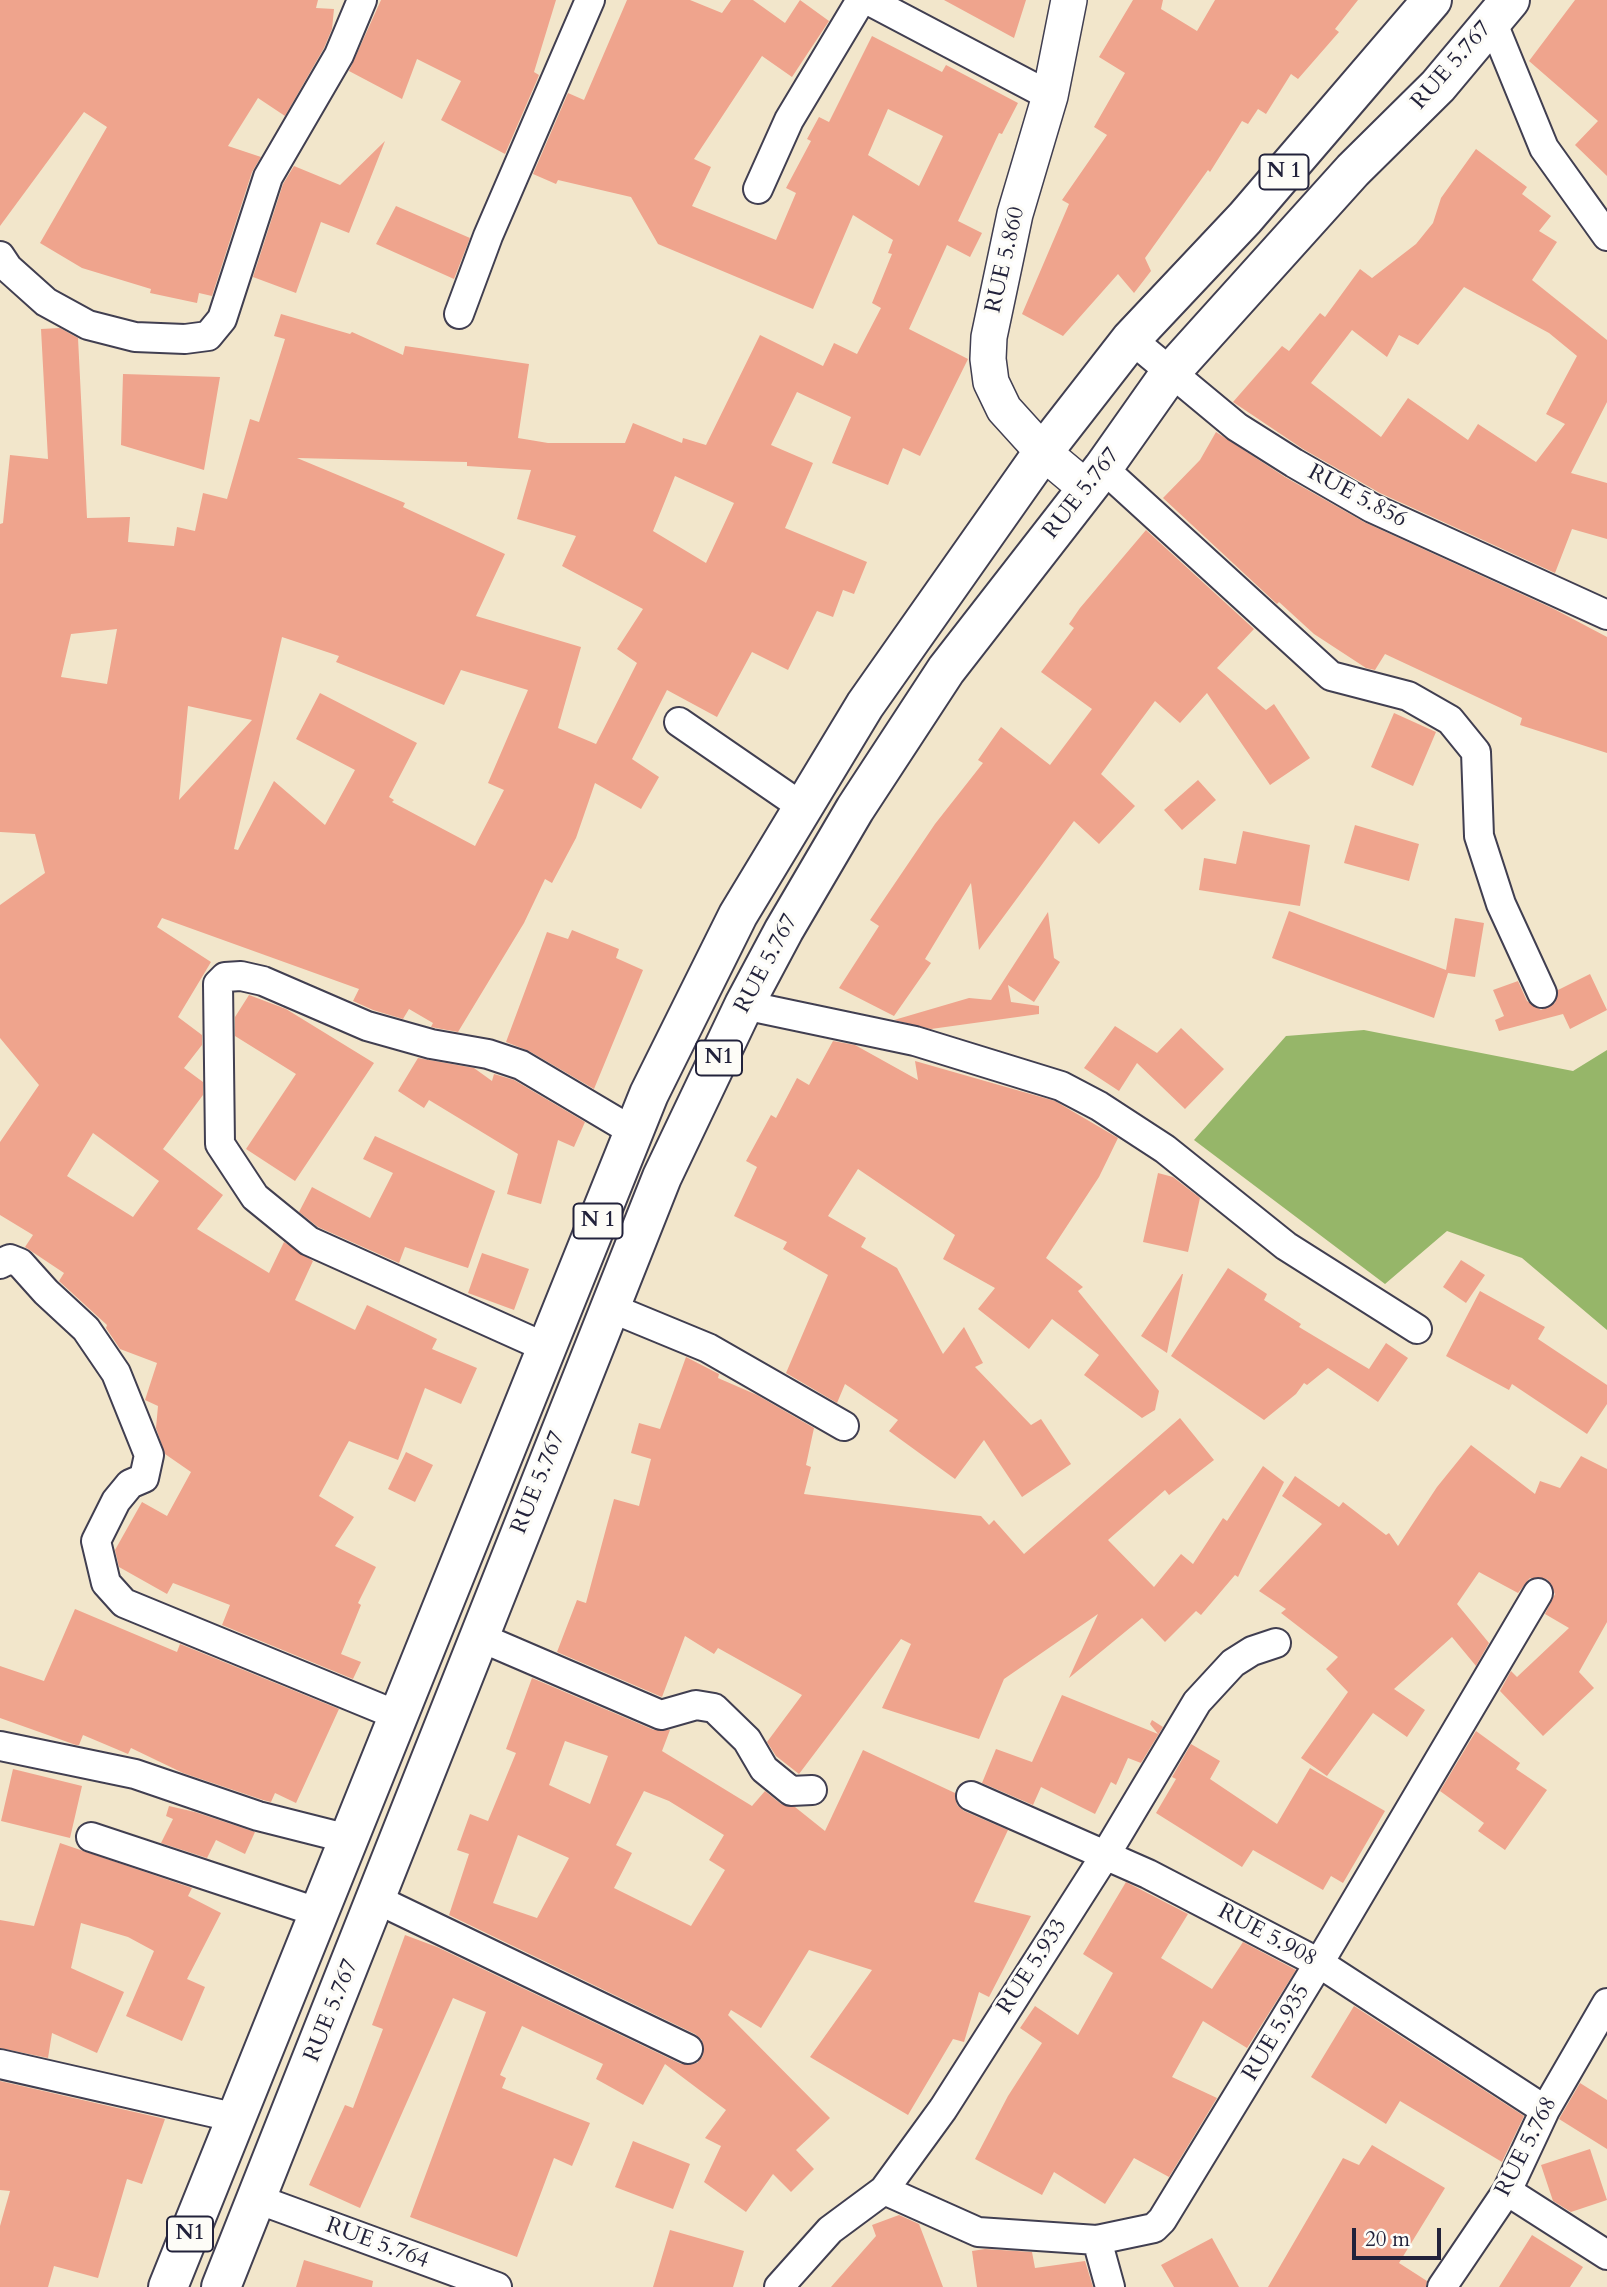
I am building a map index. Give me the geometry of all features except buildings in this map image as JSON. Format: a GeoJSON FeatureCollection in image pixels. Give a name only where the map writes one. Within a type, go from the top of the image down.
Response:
{"type":"FeatureCollection","features":[{"type":"Feature","properties":{"kind":"highway","name":"N 1"},"geometry":{"type":"LineString","coordinates":[[212,2182],[649,1094],[738,915],[865,705],[1043,452],[1131,339],[1245,218],[1432,0]]}},
{"type":"Feature","properties":{"kind":"highway","name":"RUE 5.767"},"geometry":{"type":"LineString","coordinates":[[221,2287],[376,1899],[477,1636],[662,1177],[744,1005],[855,809],[946,670],[1094,478],[1170,373],[1353,170],[1438,86],[1501,10]]}},
{"type":"Feature","properties":{"kind":"highway","name":"N1"},"geometry":{"type":"LineString","coordinates":[[168,2287],[212,2182]]}},
{"type":"Feature","properties":{"kind":"street"},"geometry":{"type":"LineString","coordinates":[[0,256],[8,268],[46,302],[88,325],[135,337],[185,339],[208,336],[222,319],[268,177],[339,55],[362,0]]}},
{"type":"Feature","properties":{"kind":"street"},"geometry":{"type":"LineString","coordinates":[[459,314],[488,236],[590,0]]}},
{"type":"Feature","properties":{"kind":"street"},"geometry":{"type":"LineString","coordinates":[[758,189],[789,120],[861,0]]}},
{"type":"Feature","properties":{"kind":"street"},"geometry":{"type":"LineString","coordinates":[[868,0],[1051,96]]}},
{"type":"Feature","properties":{"kind":"street","name":"RUE 5.860"},"geometry":{"type":"LineString","coordinates":[[1069,0],[1051,96],[1015,214],[989,337],[988,359],[991,382],[1004,409],[1043,452],[1094,478]]}},
{"type":"Feature","properties":{"kind":"street"},"geometry":{"type":"LineString","coordinates":[[1501,10],[1544,148],[1607,236]]}},
{"type":"Feature","properties":{"kind":"street","name":"RUE 5.856"},"geometry":{"type":"LineString","coordinates":[[1131,339],[1237,427],[1372,508],[1607,615]]}},
{"type":"Feature","properties":{"kind":"street"},"geometry":{"type":"LineString","coordinates":[[1094,478],[1331,676],[1408,696],[1450,720],[1476,752],[1479,836],[1501,904],[1542,993]]}},
{"type":"Feature","properties":{"kind":"street"},"geometry":{"type":"LineString","coordinates":[[679,722],[802,806]]}},
{"type":"Feature","properties":{"kind":"street"},"geometry":{"type":"LineString","coordinates":[[547,1348],[309,1241],[255,1197],[220,1144],[218,984],[225,977],[241,976],[263,981],[367,1026],[431,1044],[488,1054],[521,1065],[634,1132]]}},
{"type":"Feature","properties":{"kind":"street"},"geometry":{"type":"LineString","coordinates":[[744,1005],[915,1041],[1061,1086],[1099,1106],[1165,1149],[1286,1246],[1417,1329]]}},
{"type":"Feature","properties":{"kind":"street"},"geometry":{"type":"LineString","coordinates":[[0,1264],[10,1259],[20,1263],[46,1292],[86,1329],[116,1373],[149,1455],[144,1478],[130,1484],[116,1501],[96,1541],[106,1583],[124,1603],[399,1716]]}},
{"type":"Feature","properties":{"kind":"street"},"geometry":{"type":"LineString","coordinates":[[611,1308],[708,1348],[844,1426]]}},
{"type":"Feature","properties":{"kind":"street","name":"RUE 5.935"},"geometry":{"type":"LineString","coordinates":[[884,2190],[978,2232],[1097,2240],[1145,2232],[1162,2220],[1319,1963],[1538,1593]]}},
{"type":"Feature","properties":{"kind":"street"},"geometry":{"type":"LineString","coordinates":[[477,1636],[661,1714],[696,1706],[714,1708],[747,1740],[764,1769],[791,1791],[812,1790]]}},
{"type":"Feature","properties":{"kind":"street","name":"RUE 5.933"},"geometry":{"type":"LineString","coordinates":[[779,2287],[830,2230],[884,2190],[943,2109],[1105,1854],[1197,1702],[1233,1663],[1252,1651],[1276,1643]]}},
{"type":"Feature","properties":{"kind":"street"},"geometry":{"type":"LineString","coordinates":[[0,1746],[135,1774],[258,1816],[349,1839]]}},
{"type":"Feature","properties":{"kind":"street","name":"RUE 5.908"},"geometry":{"type":"LineString","coordinates":[[971,1796],[1105,1854],[1319,1963],[1545,2110]]}},
{"type":"Feature","properties":{"kind":"street"},"geometry":{"type":"LineString","coordinates":[[91,1837],[320,1913]]}},
{"type":"Feature","properties":{"kind":"street"},"geometry":{"type":"LineString","coordinates":[[376,1899],[688,2049]]}},
{"type":"Feature","properties":{"kind":"street","name":"RUE 5.768"},"geometry":{"type":"LineString","coordinates":[[1442,2287],[1507,2192],[1545,2110],[1607,2003]]}},
{"type":"Feature","properties":{"kind":"street"},"geometry":{"type":"LineString","coordinates":[[0,2063],[237,2118]]}},
{"type":"Feature","properties":{"kind":"street"},"geometry":{"type":"LineString","coordinates":[[1507,2192],[1607,2255]]}},
{"type":"Feature","properties":{"kind":"street","name":"RUE 5.764"},"geometry":{"type":"LineString","coordinates":[[257,2199],[498,2287]]}},
{"type":"Feature","properties":{"kind":"street"},"geometry":{"type":"LineString","coordinates":[[1097,2240],[1110,2287]]}},
{"type":"Feature","properties":{"kind":"green space"},"geometry":{"type":"Polygon","coordinates":[[[1364,1030],[1573,1071],[1607,1050],[1607,1330],[1522,1258],[1447,1231],[1385,1284],[1194,1140],[1286,1036],[1364,1030]]]}}]}
